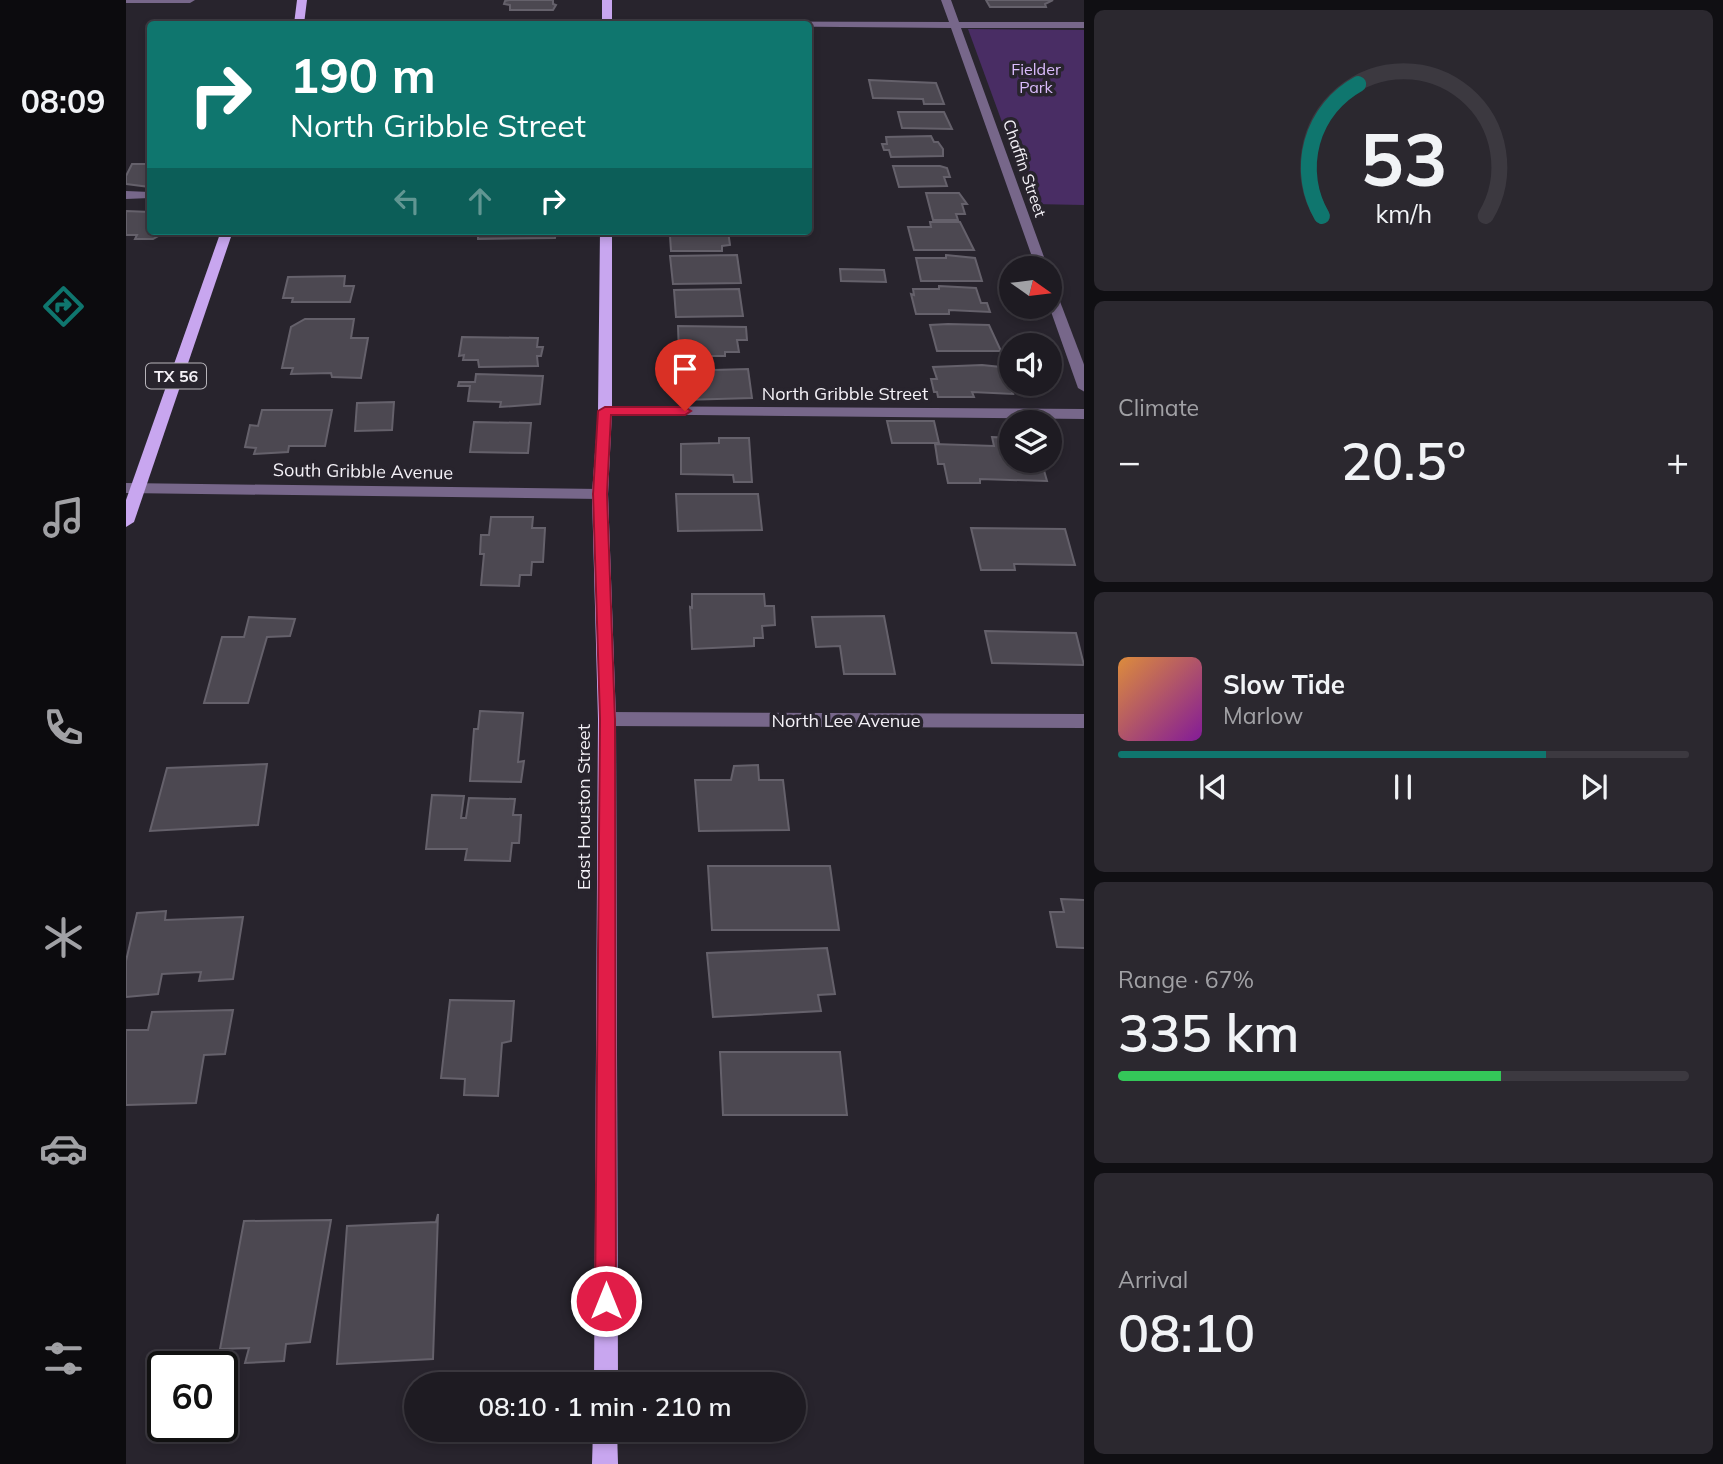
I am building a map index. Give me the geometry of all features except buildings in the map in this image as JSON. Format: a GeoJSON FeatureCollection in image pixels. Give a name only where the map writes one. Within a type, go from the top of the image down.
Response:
{"type":"FeatureCollection","features":[{"type":"Feature","properties":{"kind":"main road"},"geometry":{"type":"LineString","coordinates":[[299,21],[302,0]]}},
{"type":"Feature","properties":{"kind":"main road"},"geometry":{"type":"LineString","coordinates":[[607,0],[607,21]]}},
{"type":"Feature","properties":{"kind":"main road","name":"TX 56"},"geometry":{"type":"LineString","coordinates":[[126,522],[131,488],[226,235]]}},
{"type":"Feature","properties":{"kind":"main road","name":"East Houston Street"},"geometry":{"type":"LineString","coordinates":[[606,235],[605,411],[600,494],[607,719],[606,1372]]}},
{"type":"Feature","properties":{"kind":"main road"},"geometry":{"type":"LineString","coordinates":[[605,1442],[605,1464]]}},
{"type":"Feature","properties":{"kind":"street"},"geometry":{"type":"LineString","coordinates":[[126,0],[190,0]]}},
{"type":"Feature","properties":{"kind":"street","name":"Chaffin Street"},"geometry":{"type":"LineString","coordinates":[[947,0],[1038,256]]}},
{"type":"Feature","properties":{"kind":"street"},"geometry":{"type":"LineString","coordinates":[[812,25],[1084,25]]}},
{"type":"Feature","properties":{"kind":"street"},"geometry":{"type":"LineString","coordinates":[[126,195],[147,195]]}},
{"type":"Feature","properties":{"kind":"street"},"geometry":{"type":"LineString","coordinates":[[1060,319],[1084,388]]}},
{"type":"Feature","properties":{"kind":"street","name":"North Gribble Street"},"geometry":{"type":"LineString","coordinates":[[605,411],[1084,414]]}},
{"type":"Feature","properties":{"kind":"street","name":"South Gribble Avenue"},"geometry":{"type":"LineString","coordinates":[[131,488],[600,494]]}},
{"type":"Feature","properties":{"kind":"street","name":"North Lee Avenue"},"geometry":{"type":"LineString","coordinates":[[607,719],[1084,721]]}},
{"type":"Feature","properties":{"kind":"green space","name":"Fielder Park"},"geometry":{"type":"Polygon","coordinates":[[[968,29],[1084,30],[1084,205],[1032,204],[968,29]]]}},
{"type":"Feature","properties":{"kind":"route"},"geometry":{"type":"LineString","coordinates":[[606,1301],[607,719],[600,494],[605,411],[685,411]]}}]}
